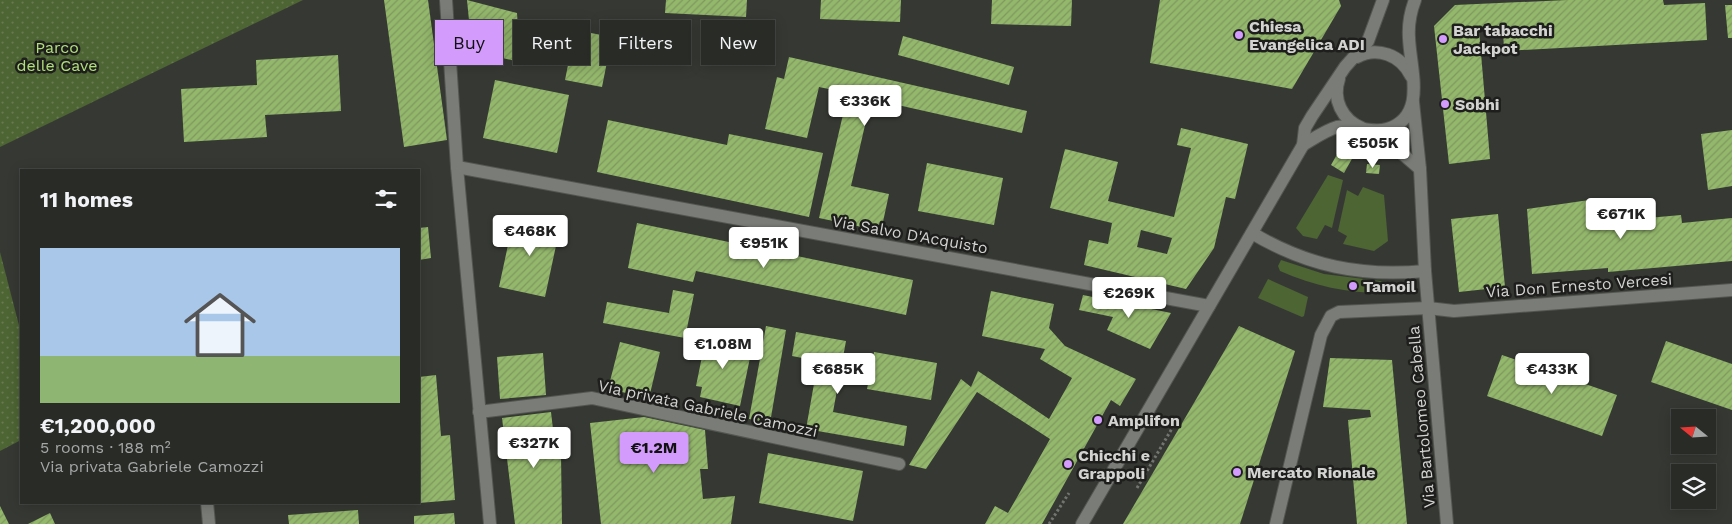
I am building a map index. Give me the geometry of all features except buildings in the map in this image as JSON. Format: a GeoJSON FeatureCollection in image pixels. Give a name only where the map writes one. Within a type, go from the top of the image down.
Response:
{"type":"FeatureCollection","features":[{"type":"Feature","properties":{"kind":"street"},"geometry":{"type":"LineString","coordinates":[[446,0],[458,167],[490,524]]}},
{"type":"Feature","properties":{"kind":"street"},"geometry":{"type":"LineString","coordinates":[[1374,0],[1377,17]]}},
{"type":"Feature","properties":{"kind":"street"},"geometry":{"type":"LineString","coordinates":[[1082,524],[1303,145],[1305,128],[1340,75],[1368,41],[1383,0]]}},
{"type":"Feature","properties":{"kind":"street"},"geometry":{"type":"LineString","coordinates":[[1303,145],[1339,127],[1371,130],[1395,126],[1410,112],[1413,102],[1414,82],[1409,28],[1415,0]]}},
{"type":"Feature","properties":{"kind":"street"},"geometry":{"type":"LineString","coordinates":[[1352,60],[1370,52],[1389,55],[1405,66],[1414,82]]}},
{"type":"Feature","properties":{"kind":"street"},"geometry":{"type":"LineString","coordinates":[[1340,75],[1336,94],[1338,104],[1349,121],[1371,130],[1420,169]]}},
{"type":"Feature","properties":{"kind":"street","name":"Via Bartolomeo Cabella"},"geometry":{"type":"LineString","coordinates":[[1413,102],[1420,169],[1425,271],[1447,524]]}},
{"type":"Feature","properties":{"kind":"street","name":"Via Salvo D'Acquisto"},"geometry":{"type":"LineString","coordinates":[[458,167],[1209,306]]}},
{"type":"Feature","properties":{"kind":"street"},"geometry":{"type":"LineString","coordinates":[[1252,233],[1281,250],[1320,264],[1372,272],[1425,271]]}},
{"type":"Feature","properties":{"kind":"street","name":"Via Don Ernesto Vercesi"},"geometry":{"type":"LineString","coordinates":[[1276,524],[1321,335],[1328,320],[1335,314],[1347,310],[1428,308],[1454,311],[1732,290]]}},
{"type":"Feature","properties":{"kind":"street","name":"Via privata Gabriele Camozzi"},"geometry":{"type":"LineString","coordinates":[[479,412],[592,398],[899,464]]}},
{"type":"Feature","properties":{"kind":"street"},"geometry":{"type":"LineString","coordinates":[[207,504],[209,524]]}},
{"type":"Feature","properties":{"kind":"path"},"geometry":{"type":"LineString","coordinates":[[1138,488],[1177,420]]}},
{"type":"Feature","properties":{"kind":"path"},"geometry":{"type":"LineString","coordinates":[[1049,524],[1069,493]]}},
{"type":"Feature","properties":{"kind":"green space","name":"Parco delle Cave"},"geometry":{"type":"Polygon","coordinates":[[[0,0],[303,0],[0,147],[0,0]]]}},
{"type":"Feature","properties":{"kind":"green space"},"geometry":{"type":"Polygon","coordinates":[[[1328,175],[1343,180],[1332,228],[1325,225],[1317,239],[1303,236],[1296,228],[1328,175]]]}},
{"type":"Feature","properties":{"kind":"green space"},"geometry":{"type":"Polygon","coordinates":[[[1363,187],[1384,195],[1388,241],[1374,251],[1343,244],[1347,236],[1338,231],[1347,190],[1358,196],[1363,187]]]}},
{"type":"Feature","properties":{"kind":"green space"},"geometry":{"type":"Polygon","coordinates":[[[0,252],[20,329],[20,441],[0,451],[0,252]]]}},
{"type":"Feature","properties":{"kind":"green space"},"geometry":{"type":"Polygon","coordinates":[[[1281,260],[1324,274],[1388,282],[1388,289],[1384,293],[1370,293],[1318,285],[1280,271],[1278,266],[1281,260]]]}},
{"type":"Feature","properties":{"kind":"green space"},"geometry":{"type":"Polygon","coordinates":[[[1268,279],[1308,297],[1304,316],[1302,317],[1258,298],[1268,279]]]}},
{"type":"Feature","properties":{"kind":"place","name":"Chiesa Evangelica ADI"},"geometry":{"type":"Point","coordinates":[1239,35]}},
{"type":"Feature","properties":{"kind":"place","name":"Bar tabacchi Jackpot"},"geometry":{"type":"Point","coordinates":[1443,39]}},
{"type":"Feature","properties":{"kind":"place","name":"Sobhi"},"geometry":{"type":"Point","coordinates":[1445,104]}},
{"type":"Feature","properties":{"kind":"place","name":"Tamoil"},"geometry":{"type":"Point","coordinates":[1353,286]}},
{"type":"Feature","properties":{"kind":"place","name":"Amplifon"},"geometry":{"type":"Point","coordinates":[1098,420]}},
{"type":"Feature","properties":{"kind":"place","name":"Chicchi e Grappoli"},"geometry":{"type":"Point","coordinates":[1068,464]}},
{"type":"Feature","properties":{"kind":"place","name":"Mercato Rionale"},"geometry":{"type":"Point","coordinates":[1237,472]}}]}
